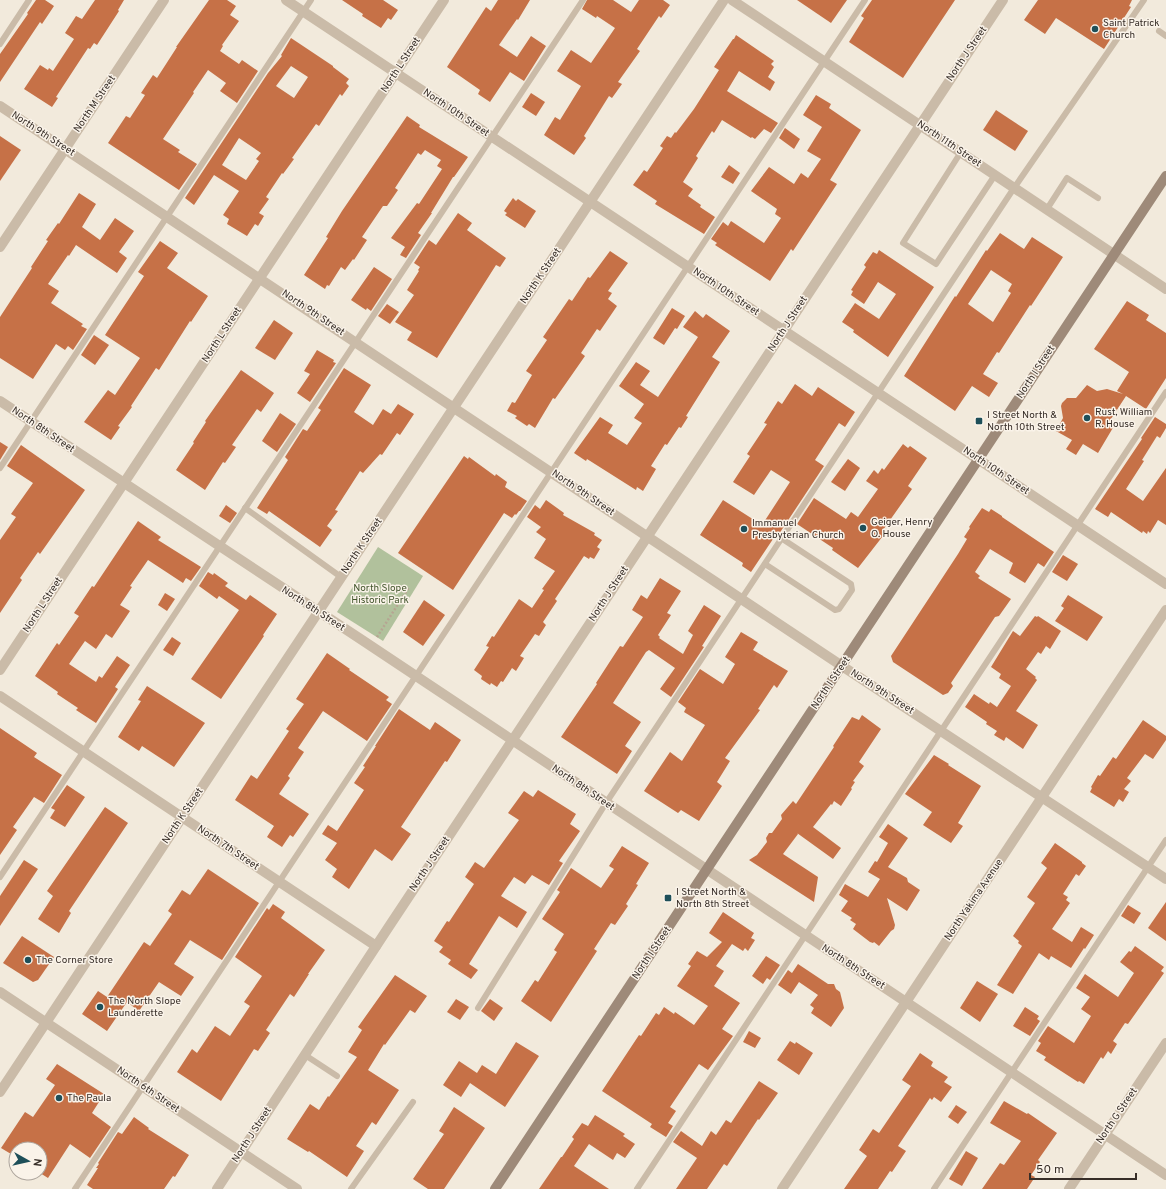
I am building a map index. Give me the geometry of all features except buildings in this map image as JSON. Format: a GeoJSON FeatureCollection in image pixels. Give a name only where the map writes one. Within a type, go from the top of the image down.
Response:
{"type":"FeatureCollection","features":[{"type":"Feature","properties":{"kind":"main road","name":"North I Street"},"geometry":{"type":"LineString","coordinates":[[495,1189],[1166,176]]}},
{"type":"Feature","properties":{"kind":"street","name":"North M Street"},"geometry":{"type":"LineString","coordinates":[[0,247],[164,0]]}},
{"type":"Feature","properties":{"kind":"street","name":"North 10th Street"},"geometry":{"type":"LineString","coordinates":[[286,0],[1166,584]]}},
{"type":"Feature","properties":{"kind":"street","name":"North L Street"},"geometry":{"type":"LineString","coordinates":[[0,670],[444,0]]}},
{"type":"Feature","properties":{"kind":"street","name":"North K Street"},"geometry":{"type":"LineString","coordinates":[[0,1092],[724,0]]}},
{"type":"Feature","properties":{"kind":"street","name":"North 11th Street"},"geometry":{"type":"LineString","coordinates":[[732,0],[1166,289]]}},
{"type":"Feature","properties":{"kind":"street","name":"North J Street"},"geometry":{"type":"LineString","coordinates":[[216,1189],[512,740],[1004,0]]}},
{"type":"Feature","properties":{"kind":"street","name":"North 9th Street"},"geometry":{"type":"LineString","coordinates":[[0,106],[742,598],[842,666],[1166,879]]}},
{"type":"Feature","properties":{"kind":"street","name":"North 8th Street"},"geometry":{"type":"LineString","coordinates":[[0,402],[371,646],[1166,1175]]}},
{"type":"Feature","properties":{"kind":"street","name":"North Yakima Avenue"},"geometry":{"type":"LineString","coordinates":[[782,1189],[1166,610]]}},
{"type":"Feature","properties":{"kind":"street","name":"North 7th Street"},"geometry":{"type":"LineString","coordinates":[[0,696],[376,946]]}},
{"type":"Feature","properties":{"kind":"street","name":"North 6th Street"},"geometry":{"type":"LineString","coordinates":[[0,992],[297,1189]]}},
{"type":"Feature","properties":{"kind":"street","name":"North G Street"},"geometry":{"type":"LineString","coordinates":[[1069,1189],[1166,1042]]}},
{"type":"Feature","properties":{"kind":"lane"},"geometry":{"type":"LineString","coordinates":[[0,44],[29,0]]}},
{"type":"Feature","properties":{"kind":"lane"},"geometry":{"type":"LineString","coordinates":[[0,468],[310,0]]}},
{"type":"Feature","properties":{"kind":"lane"},"geometry":{"type":"LineString","coordinates":[[0,877],[583,0]]}},
{"type":"Feature","properties":{"kind":"lane"},"geometry":{"type":"LineString","coordinates":[[75,1189],[865,0]]}},
{"type":"Feature","properties":{"kind":"lane"},"geometry":{"type":"LineString","coordinates":[[478,1008],[606,803],[1014,188],[1144,0]]}},
{"type":"Feature","properties":{"kind":"lane"},"geometry":{"type":"LineString","coordinates":[[1159,31],[1166,36]]}},
{"type":"Feature","properties":{"kind":"lane"},"geometry":{"type":"LineString","coordinates":[[961,152],[903,243],[936,264],[995,175]]}},
{"type":"Feature","properties":{"kind":"lane"},"geometry":{"type":"LineString","coordinates":[[1047,209],[1067,178],[1098,198]]}},
{"type":"Feature","properties":{"kind":"lane"},"geometry":{"type":"LineString","coordinates":[[637,1189],[1166,392]]}},
{"type":"Feature","properties":{"kind":"lane"},"geometry":{"type":"LineString","coordinates":[[245,508],[341,577]]}},
{"type":"Feature","properties":{"kind":"lane"},"geometry":{"type":"LineString","coordinates":[[764,564],[835,610],[839,609],[852,590],[851,584],[782,538]]}},
{"type":"Feature","properties":{"kind":"lane"},"geometry":{"type":"LineString","coordinates":[[934,1189],[1166,840]]}},
{"type":"Feature","properties":{"kind":"lane"},"geometry":{"type":"LineString","coordinates":[[305,1055],[338,1076]]}},
{"type":"Feature","properties":{"kind":"lane"},"geometry":{"type":"LineString","coordinates":[[351,1189],[413,1102]]}},
{"type":"Feature","properties":{"kind":"path"},"geometry":{"type":"LineString","coordinates":[[371,646],[409,587]]}},
{"type":"Feature","properties":{"kind":"green space","name":"North Slope Historic Park"},"geometry":{"type":"Polygon","coordinates":[[[378,547],[423,576],[383,641],[337,612],[378,547]]]}},
{"type":"Feature","properties":{"kind":"place","name":"Saint Patrick Church"},"geometry":{"type":"Point","coordinates":[1095,29]}},
{"type":"Feature","properties":{"kind":"place","name":"Rust, William R. House"},"geometry":{"type":"Point","coordinates":[1087,418]}},
{"type":"Feature","properties":{"kind":"place","name":"I Street North & North 10th Street"},"geometry":{"type":"Point","coordinates":[979,421]}},
{"type":"Feature","properties":{"kind":"place","name":"Geiger, Henry O. House"},"geometry":{"type":"Point","coordinates":[863,528]}},
{"type":"Feature","properties":{"kind":"place","name":"Immanuel Presbyterian Church"},"geometry":{"type":"Point","coordinates":[744,529]}},
{"type":"Feature","properties":{"kind":"place","name":"I Street North & North 8th Street"},"geometry":{"type":"Point","coordinates":[668,898]}},
{"type":"Feature","properties":{"kind":"place","name":"The Corner Store"},"geometry":{"type":"Point","coordinates":[28,960]}},
{"type":"Feature","properties":{"kind":"place","name":"The North Slope Launderette"},"geometry":{"type":"Point","coordinates":[100,1007]}},
{"type":"Feature","properties":{"kind":"place","name":"The Paula"},"geometry":{"type":"Point","coordinates":[59,1098]}}]}
